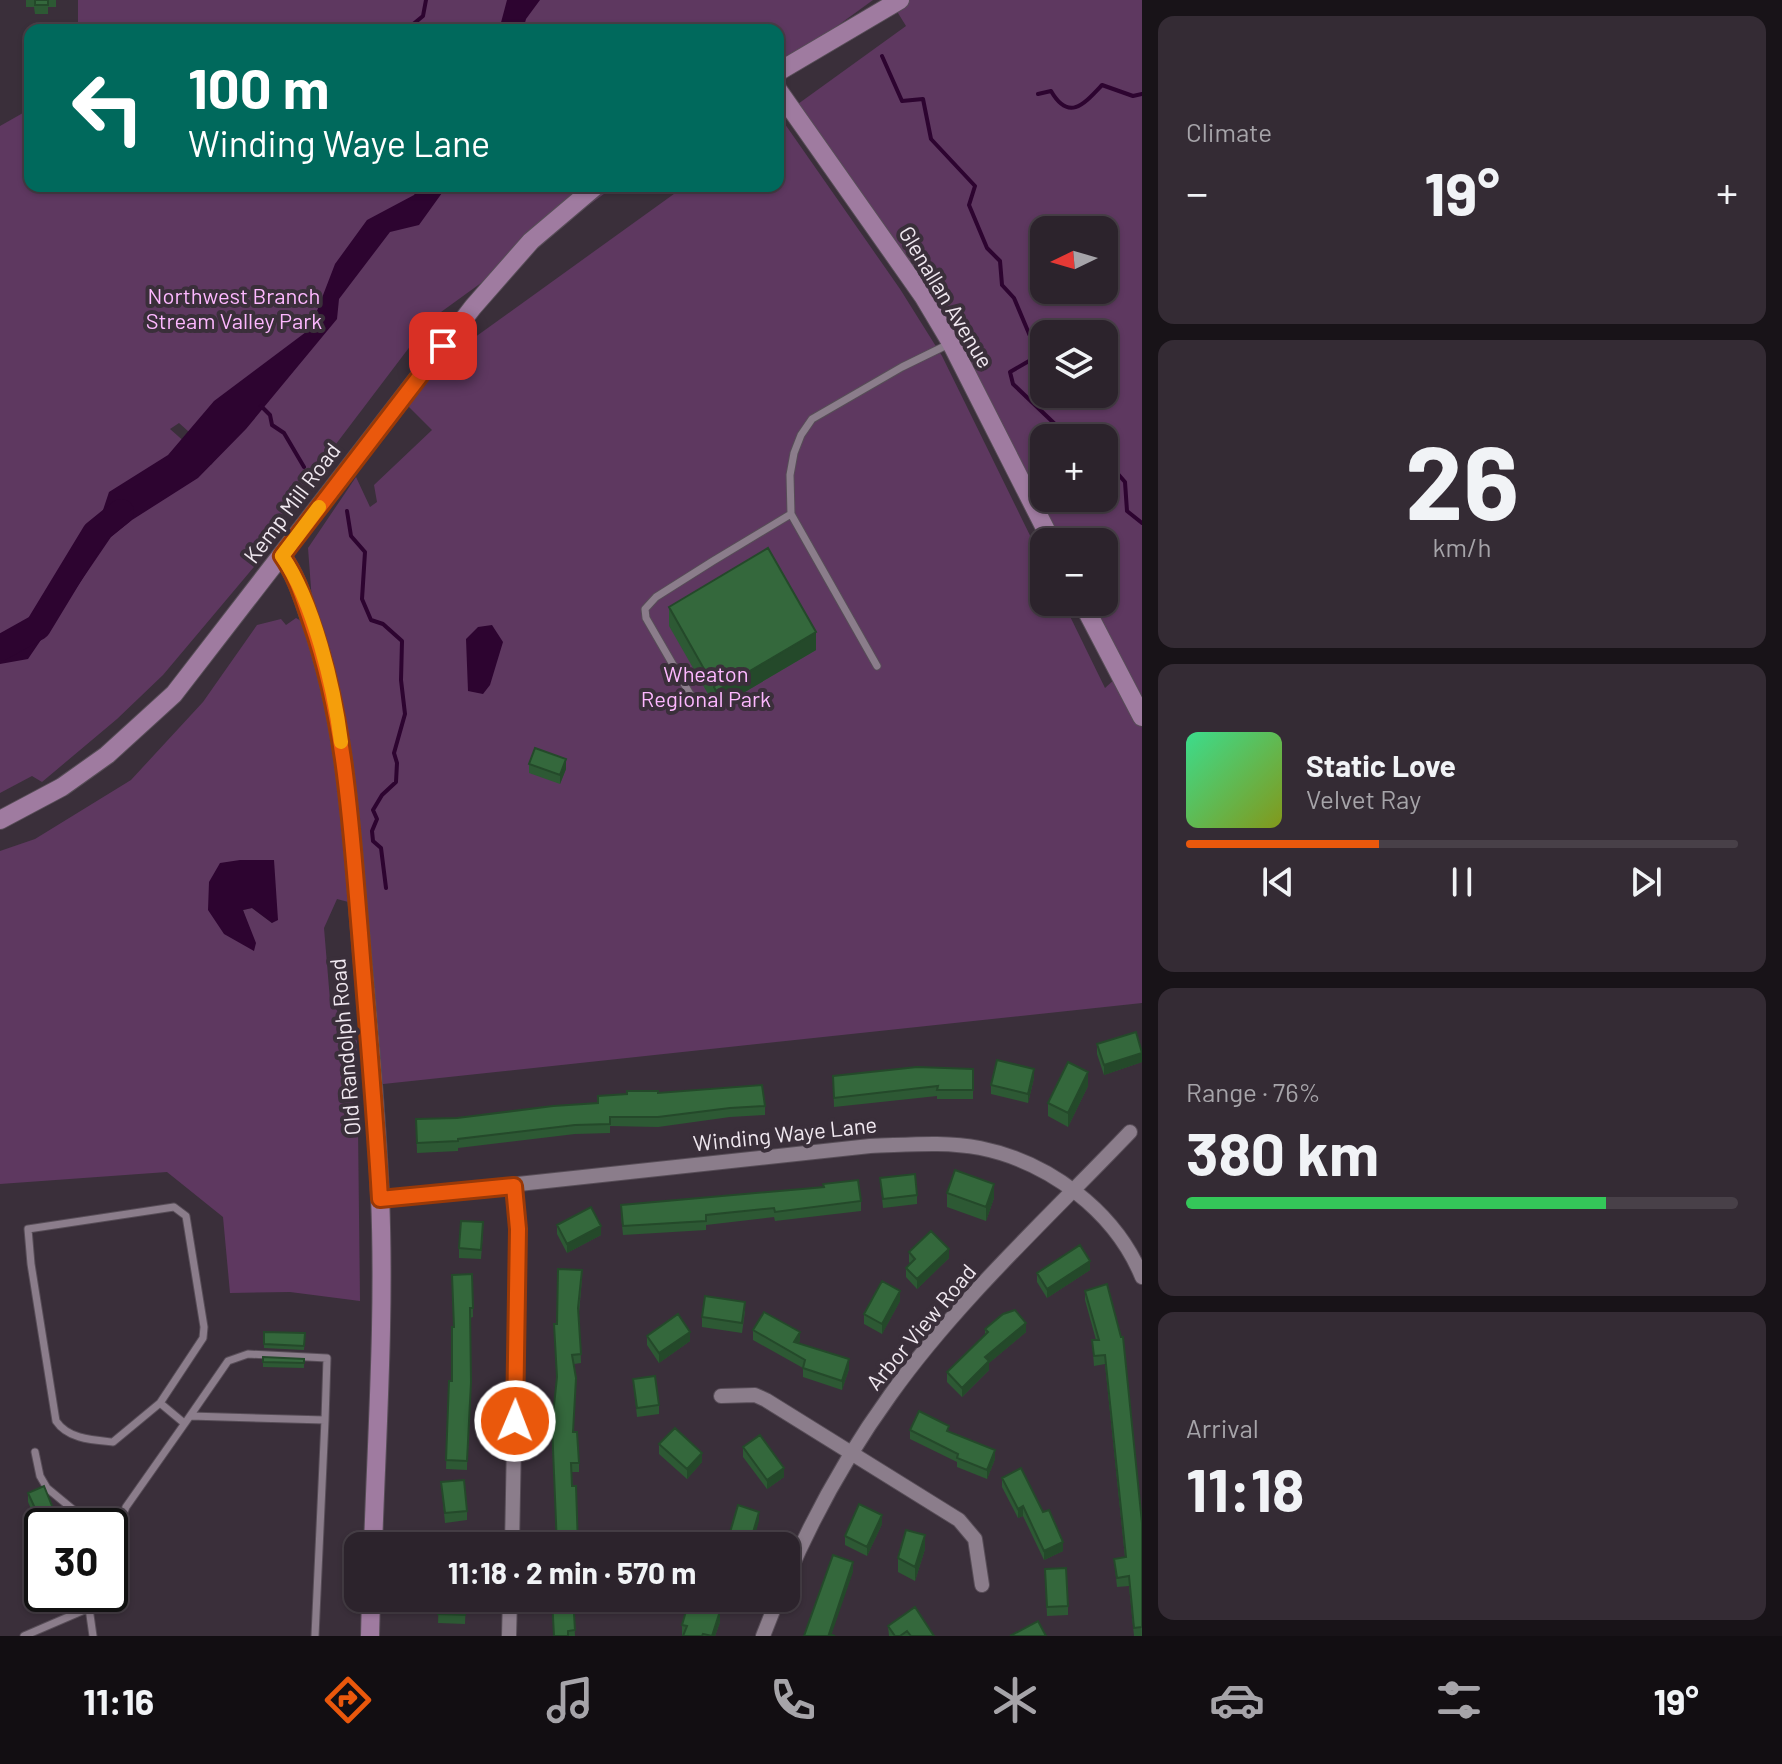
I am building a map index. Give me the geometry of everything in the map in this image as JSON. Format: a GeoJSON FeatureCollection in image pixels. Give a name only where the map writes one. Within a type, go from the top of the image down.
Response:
{"type":"FeatureCollection","features":[{"type":"Feature","properties":{"kind":"street"},"geometry":{"type":"LineString","coordinates":[[784,68],[900,0]]}},
{"type":"Feature","properties":{"kind":"street","name":"Glenallan Avenue"},"geometry":{"type":"LineString","coordinates":[[784,99],[914,284],[951,343],[1045,528]]}},
{"type":"Feature","properties":{"kind":"street","name":"Kemp Mill Road"},"geometry":{"type":"LineString","coordinates":[[0,820],[62,787],[138,729],[174,694],[502,273],[546,227],[589,192]]}},
{"type":"Feature","properties":{"kind":"street","name":"Old Randolph Road"},"geometry":{"type":"LineString","coordinates":[[282,556],[296,576],[327,671],[338,723],[352,838],[374,1085],[380,1199],[379,1376],[373,1532]]}},
{"type":"Feature","properties":{"kind":"street"},"geometry":{"type":"LineString","coordinates":[[1089,616],[1142,717]]}},
{"type":"Feature","properties":{"kind":"street","name":"Arbor View Road"},"geometry":{"type":"LineString","coordinates":[[800,1546],[851,1452],[892,1392],[948,1322],[1130,1132]]}},
{"type":"Feature","properties":{"kind":"street","name":"Winding Waye Lane"},"geometry":{"type":"LineString","coordinates":[[380,1199],[870,1146],[933,1143],[980,1148],[1013,1157],[1063,1181],[1106,1219],[1137,1264],[1142,1277]]}},
{"type":"Feature","properties":{"kind":"street"},"geometry":{"type":"LineString","coordinates":[[512,1532],[518,1229],[514,1186]]}},
{"type":"Feature","properties":{"kind":"street"},"geometry":{"type":"LineString","coordinates":[[721,1396],[755,1395],[959,1520],[975,1539],[982,1585]]}},
{"type":"Feature","properties":{"kind":"street"},"geometry":{"type":"LineString","coordinates":[[370,1636],[371,1612]]}},
{"type":"Feature","properties":{"kind":"street"},"geometry":{"type":"LineString","coordinates":[[509,1636],[510,1612]]}},
{"type":"Feature","properties":{"kind":"street"},"geometry":{"type":"LineString","coordinates":[[763,1636],[772,1612]]}},
{"type":"Feature","properties":{"kind":"lane"},"geometry":{"type":"LineString","coordinates":[[877,666],[791,514],[790,475],[794,453],[812,419],[902,367],[951,343]]}},
{"type":"Feature","properties":{"kind":"lane"},"geometry":{"type":"LineString","coordinates":[[711,700],[700,706],[694,701],[646,618],[645,609],[656,597],[791,514]]}},
{"type":"Feature","properties":{"kind":"lane"},"geometry":{"type":"LineString","coordinates":[[174,1207],[186,1216],[204,1327],[203,1338],[160,1403],[113,1442],[91,1440],[63,1431],[56,1421],[28,1229],[174,1207]]}},
{"type":"Feature","properties":{"kind":"lane"},"geometry":{"type":"LineString","coordinates":[[126,1508],[228,1361],[248,1354],[327,1358],[315,1636]]}},
{"type":"Feature","properties":{"kind":"lane"},"geometry":{"type":"LineString","coordinates":[[160,1403],[184,1423]]}},
{"type":"Feature","properties":{"kind":"lane"},"geometry":{"type":"LineString","coordinates":[[190,1416],[325,1420]]}},
{"type":"Feature","properties":{"kind":"lane"},"geometry":{"type":"LineString","coordinates":[[35,1452],[40,1476],[47,1488],[71,1508]]}},
{"type":"Feature","properties":{"kind":"lane"},"geometry":{"type":"LineString","coordinates":[[24,1636],[81,1612]]}},
{"type":"Feature","properties":{"kind":"lane"},"geometry":{"type":"LineString","coordinates":[[90,1612],[93,1636]]}},
{"type":"Feature","properties":{"kind":"green space"},"geometry":{"type":"Polygon","coordinates":[[[78,0],[873,0],[784,65],[784,24],[78,24],[78,0]]]}},
{"type":"Feature","properties":{"kind":"green space","name":"Wheaton Regional Park"},"geometry":{"type":"Polygon","coordinates":[[[890,0],[1142,0],[1142,1003],[374,1085],[356,904],[337,899],[324,928],[330,1000],[357,1041],[360,1301],[290,1292],[230,1293],[223,1217],[167,1172],[0,1184],[0,851],[35,839],[131,780],[203,702],[257,625],[281,619],[286,625],[296,618],[314,628],[308,548],[356,477],[370,507],[377,502],[374,485],[432,430],[396,394],[677,192],[784,192],[784,123],[900,289],[942,356],[1030,535],[1030,616],[1070,616],[1105,688],[1116,678],[1085,616],[1118,616],[1118,528],[1041,528],[1033,512],[1118,512],[1118,424],[1030,424],[1030,505],[954,349],[791,109],[906,26],[890,0]],[[275,884],[209,901],[247,923],[243,910],[252,908],[272,923],[275,884]]]}},
{"type":"Feature","properties":{"kind":"green space","name":"Northwest Branch Stream Valley Park"},"geometry":{"type":"Polygon","coordinates":[[[24,112],[24,192],[607,192],[430,320],[264,539],[269,549],[163,675],[117,719],[42,782],[32,776],[0,793],[0,126],[24,112]],[[179,423],[170,429],[211,465],[217,457],[179,423]]]}},
{"type":"Feature","properties":{"kind":"shaded area"},"geometry":{"type":"Polygon","coordinates":[[[507,0],[540,0],[525,24],[501,24],[507,0]]]}},
{"type":"Feature","properties":{"kind":"shaded area"},"geometry":{"type":"Polygon","coordinates":[[[416,192],[443,192],[419,225],[390,232],[339,299],[337,319],[246,429],[198,478],[111,537],[28,659],[0,664],[0,635],[21,625],[85,564],[109,492],[168,455],[214,401],[310,329],[335,264],[367,220],[416,192]]]}},
{"type":"Feature","properties":{"kind":"shaded area"},"geometry":{"type":"Polygon","coordinates":[[[492,625],[503,642],[490,685],[483,694],[468,691],[466,639],[478,627],[492,625]]]}},
{"type":"Feature","properties":{"kind":"shaded area"},"geometry":{"type":"Polygon","coordinates":[[[274,860],[278,920],[272,923],[252,908],[243,910],[256,943],[254,951],[224,934],[208,910],[209,882],[220,863],[274,860]]]}},
{"type":"Feature","properties":{"kind":"building"},"geometry":{"type":"Polygon","coordinates":[[[35,0],[48,0],[48,5],[35,5],[35,0]]]}},
{"type":"Feature","properties":{"kind":"building"},"geometry":{"type":"Polygon","coordinates":[[[768,548],[816,632],[716,691],[716,678],[708,676],[669,607],[768,548]]]}},
{"type":"Feature","properties":{"kind":"building"},"geometry":{"type":"Polygon","coordinates":[[[535,748],[566,759],[560,775],[529,764],[535,748]]]}},
{"type":"Feature","properties":{"kind":"building"},"geometry":{"type":"Polygon","coordinates":[[[1136,1032],[1142,1053],[1104,1065],[1097,1044],[1136,1032]]]}},
{"type":"Feature","properties":{"kind":"building"},"geometry":{"type":"Polygon","coordinates":[[[997,1060],[1034,1069],[1028,1094],[991,1085],[997,1060]]]}},
{"type":"Feature","properties":{"kind":"building"},"geometry":{"type":"Polygon","coordinates":[[[1068,1062],[1088,1072],[1068,1113],[1048,1103],[1068,1062]]]}},
{"type":"Feature","properties":{"kind":"building"},"geometry":{"type":"Polygon","coordinates":[[[917,1067],[973,1069],[973,1090],[937,1090],[938,1086],[834,1098],[833,1076],[917,1067]]]}},
{"type":"Feature","properties":{"kind":"building"},"geometry":{"type":"Polygon","coordinates":[[[762,1085],[765,1106],[658,1117],[610,1117],[610,1124],[575,1125],[458,1141],[417,1143],[416,1119],[457,1118],[598,1103],[598,1096],[627,1094],[627,1091],[658,1093],[762,1085]]]}},
{"type":"Feature","properties":{"kind":"building"},"geometry":{"type":"Polygon","coordinates":[[[955,1170],[994,1184],[986,1207],[947,1193],[955,1170]]]}},
{"type":"Feature","properties":{"kind":"building"},"geometry":{"type":"Polygon","coordinates":[[[915,1174],[917,1195],[883,1199],[880,1178],[915,1174]]]}},
{"type":"Feature","properties":{"kind":"building"},"geometry":{"type":"Polygon","coordinates":[[[858,1180],[861,1201],[775,1212],[774,1208],[706,1215],[706,1221],[623,1226],[621,1205],[824,1187],[823,1184],[858,1180]]]}},
{"type":"Feature","properties":{"kind":"building"},"geometry":{"type":"Polygon","coordinates":[[[591,1207],[601,1226],[567,1244],[557,1225],[591,1207]]]}},
{"type":"Feature","properties":{"kind":"building"},"geometry":{"type":"Polygon","coordinates":[[[461,1221],[483,1222],[481,1250],[459,1248],[461,1221]]]}},
{"type":"Feature","properties":{"kind":"building"},"geometry":{"type":"Polygon","coordinates":[[[931,1231],[949,1249],[917,1279],[906,1268],[915,1259],[909,1252],[931,1231]]]}},
{"type":"Feature","properties":{"kind":"building"},"geometry":{"type":"Polygon","coordinates":[[[1080,1245],[1090,1261],[1047,1289],[1037,1273],[1080,1245]]]}},
{"type":"Feature","properties":{"kind":"building"},"geometry":{"type":"Polygon","coordinates":[[[558,1269],[582,1270],[578,1308],[581,1354],[572,1355],[576,1378],[573,1432],[577,1432],[579,1463],[571,1463],[572,1486],[576,1486],[578,1532],[556,1532],[552,1425],[557,1377],[554,1324],[557,1324],[558,1269]]]}},
{"type":"Feature","properties":{"kind":"building"},"geometry":{"type":"Polygon","coordinates":[[[472,1274],[467,1461],[446,1460],[454,1327],[452,1275],[472,1274]]]}},
{"type":"Feature","properties":{"kind":"building"},"geometry":{"type":"Polygon","coordinates":[[[882,1281],[900,1291],[882,1324],[864,1314],[882,1281]]]}},
{"type":"Feature","properties":{"kind":"building"},"geometry":{"type":"Polygon","coordinates":[[[1107,1284],[1123,1337],[1142,1523],[1142,1627],[1134,1628],[1129,1576],[1117,1578],[1114,1559],[1126,1557],[1105,1355],[1094,1356],[1092,1340],[1099,1340],[1085,1291],[1107,1284]]]}},
{"type":"Feature","properties":{"kind":"building"},"geometry":{"type":"Polygon","coordinates":[[[705,1296],[745,1302],[742,1323],[702,1317],[705,1296]]]}},
{"type":"Feature","properties":{"kind":"building"},"geometry":{"type":"Polygon","coordinates":[[[1015,1310],[1026,1323],[985,1357],[989,1361],[962,1388],[947,1372],[988,1332],[985,1329],[1003,1314],[1015,1310]]]}},
{"type":"Feature","properties":{"kind":"building"},"geometry":{"type":"Polygon","coordinates":[[[764,1312],[800,1332],[794,1342],[849,1359],[842,1381],[803,1368],[805,1360],[753,1330],[764,1312]]]}},
{"type":"Feature","properties":{"kind":"building"},"geometry":{"type":"Polygon","coordinates":[[[678,1314],[690,1332],[659,1353],[647,1336],[678,1314]]]}},
{"type":"Feature","properties":{"kind":"building"},"geometry":{"type":"Polygon","coordinates":[[[264,1332],[305,1333],[304,1346],[264,1344],[264,1332]]]}},
{"type":"Feature","properties":{"kind":"building"},"geometry":{"type":"Polygon","coordinates":[[[263,1357],[304,1359],[304,1363],[263,1362],[263,1357]]]}},
{"type":"Feature","properties":{"kind":"building"},"geometry":{"type":"Polygon","coordinates":[[[655,1376],[659,1405],[637,1408],[633,1379],[655,1376]]]}},
{"type":"Feature","properties":{"kind":"building"},"geometry":{"type":"Polygon","coordinates":[[[919,1411],[949,1426],[947,1431],[995,1450],[987,1470],[957,1458],[958,1454],[910,1430],[919,1411]]]}},
{"type":"Feature","properties":{"kind":"building"},"geometry":{"type":"Polygon","coordinates":[[[675,1428],[702,1453],[687,1469],[659,1444],[675,1428]]]}},
{"type":"Feature","properties":{"kind":"building"},"geometry":{"type":"Polygon","coordinates":[[[760,1435],[784,1468],[767,1480],[743,1447],[760,1435]]]}},
{"type":"Feature","properties":{"kind":"building"},"geometry":{"type":"Polygon","coordinates":[[[1021,1468],[1043,1512],[1049,1510],[1063,1542],[1044,1551],[1023,1506],[1018,1509],[1002,1478],[1021,1468]]]}},
{"type":"Feature","properties":{"kind":"building"},"geometry":{"type":"Polygon","coordinates":[[[464,1480],[467,1511],[445,1513],[441,1482],[464,1480]]]}},
{"type":"Feature","properties":{"kind":"building"},"geometry":{"type":"Polygon","coordinates":[[[44,1486],[53,1508],[35,1508],[28,1493],[44,1486]]]}},
{"type":"Feature","properties":{"kind":"building"},"geometry":{"type":"Polygon","coordinates":[[[859,1504],[882,1515],[867,1547],[845,1536],[859,1504]]]}},
{"type":"Feature","properties":{"kind":"building"},"geometry":{"type":"Polygon","coordinates":[[[738,1505],[759,1512],[753,1532],[730,1532],[738,1505]]]}},
{"type":"Feature","properties":{"kind":"building"},"geometry":{"type":"Polygon","coordinates":[[[906,1530],[925,1535],[915,1567],[898,1558],[906,1530]]]}},
{"type":"Feature","properties":{"kind":"building"},"geometry":{"type":"Polygon","coordinates":[[[833,1555],[853,1562],[829,1634],[835,1636],[804,1636],[833,1555]]]}},
{"type":"Feature","properties":{"kind":"building"},"geometry":{"type":"Polygon","coordinates":[[[1066,1568],[1068,1606],[1047,1607],[1045,1569],[1066,1568]]]}},
{"type":"Feature","properties":{"kind":"building"},"geometry":{"type":"Polygon","coordinates":[[[915,1607],[934,1636],[911,1636],[907,1631],[895,1636],[888,1626],[915,1607]]]}},
{"type":"Feature","properties":{"kind":"building"},"geometry":{"type":"Polygon","coordinates":[[[438,1612],[465,1612],[465,1615],[438,1612]]]}},
{"type":"Feature","properties":{"kind":"building"},"geometry":{"type":"Polygon","coordinates":[[[553,1612],[574,1612],[575,1630],[568,1631],[568,1636],[554,1636],[553,1612]]]}},
{"type":"Feature","properties":{"kind":"building"},"geometry":{"type":"Polygon","coordinates":[[[686,1612],[720,1612],[712,1636],[683,1636],[687,1626],[682,1625],[686,1612]]]}},
{"type":"Feature","properties":{"kind":"building"},"geometry":{"type":"Polygon","coordinates":[[[1038,1621],[1046,1636],[1010,1636],[1038,1621]]]}},
{"type":"Feature","properties":{"kind":"waterway"},"geometry":{"type":"LineString","coordinates":[[413,24],[423,16],[426,0]]}},
{"type":"Feature","properties":{"kind":"waterway"},"geometry":{"type":"LineString","coordinates":[[882,56],[902,101],[923,99],[931,139],[975,186],[969,205],[987,248],[1000,261],[1002,285],[1014,298],[1030,336]]}},
{"type":"Feature","properties":{"kind":"waterway"},"geometry":{"type":"LineString","coordinates":[[1038,94],[1051,91],[1064,106],[1070,108],[1083,103],[1102,85],[1133,96],[1142,94]]}},
{"type":"Feature","properties":{"kind":"waterway"},"geometry":{"type":"LineString","coordinates":[[1030,361],[1010,372],[1013,384],[1030,400]]}},
{"type":"Feature","properties":{"kind":"waterway"},"geometry":{"type":"LineString","coordinates":[[261,406],[270,415],[272,425],[284,433],[304,467]]}},
{"type":"Feature","properties":{"kind":"waterway"},"geometry":{"type":"LineString","coordinates":[[1038,408],[1055,424]]}},
{"type":"Feature","properties":{"kind":"waterway"},"geometry":{"type":"LineString","coordinates":[[1118,474],[1125,482],[1127,511],[1142,523]]}},
{"type":"Feature","properties":{"kind":"waterway"},"geometry":{"type":"LineString","coordinates":[[347,511],[351,536],[365,552],[362,599],[371,620],[383,624],[402,641],[401,680],[405,714],[394,753],[396,782],[382,795],[373,810],[377,819],[372,831],[373,841],[381,848],[386,888]]}},
{"type":"Feature","properties":{"kind":"waterway"},"geometry":{"type":"LineString","coordinates":[[0,648],[38,627],[95,533],[121,512]]}},
{"type":"Feature","properties":{"kind":"slow traffic"},"geometry":{"type":"LineString","coordinates":[[319,507],[282,556],[296,576],[321,650],[341,742]]}},
{"type":"Feature","properties":{"kind":"route"},"geometry":{"type":"LineString","coordinates":[[443,346],[282,556],[296,576],[314,629],[338,723],[352,838],[374,1085],[380,1199],[514,1186],[518,1229],[515,1421]]}}]}
